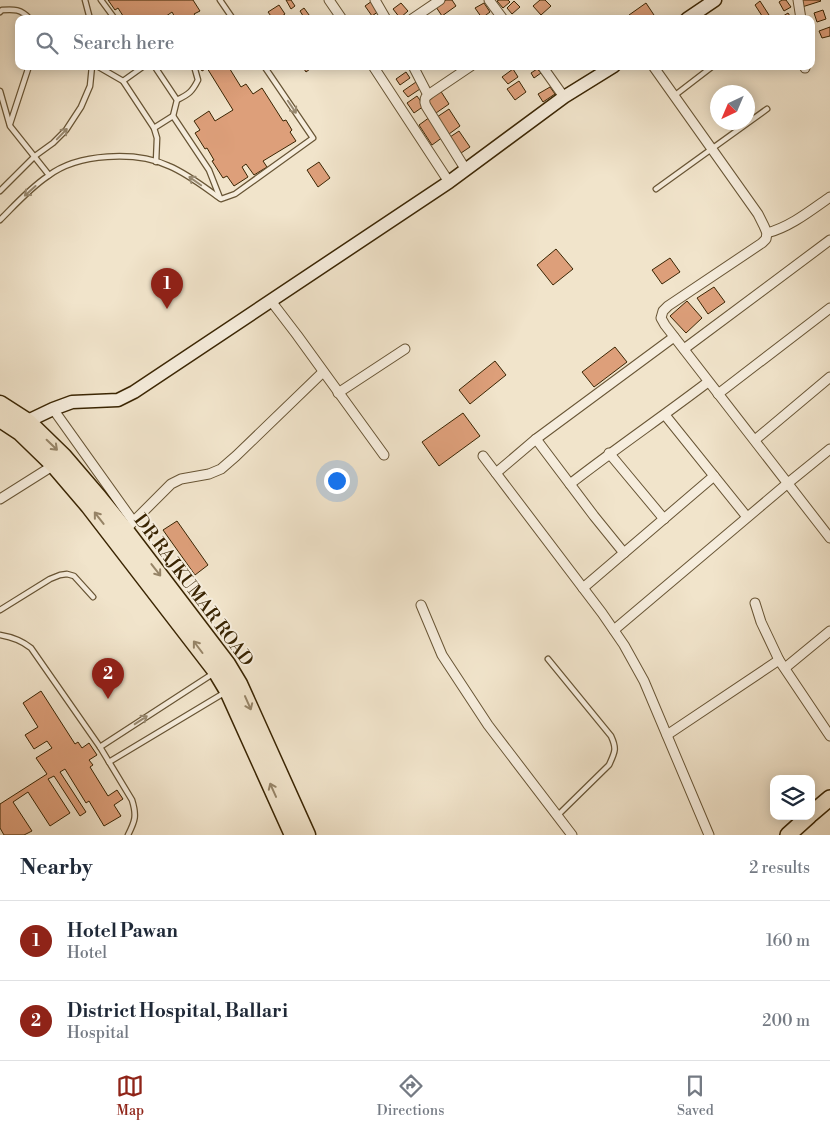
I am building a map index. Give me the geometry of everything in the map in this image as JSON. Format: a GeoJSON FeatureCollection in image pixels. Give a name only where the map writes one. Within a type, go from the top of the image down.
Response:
{"type":"FeatureCollection","features":[{"type":"Feature","properties":{"kind":"highway","name":"DR RAJKUMAR ROAD"},"geometry":{"type":"LineString","coordinates":[[0,404],[24,427],[64,456],[99,498],[129,525],[235,678],[307,835]]}},
{"type":"Feature","properties":{"kind":"highway","name":"DR RAJKUMAR ROAD"},"geometry":{"type":"LineString","coordinates":[[0,419],[24,427],[94,512],[216,671],[228,690],[293,835]]}},
{"type":"Feature","properties":{"kind":"main road"},"geometry":{"type":"LineString","coordinates":[[815,811],[830,798]]}},
{"type":"Feature","properties":{"kind":"main road"},"geometry":{"type":"LineString","coordinates":[[788,835],[804,820]]}},
{"type":"Feature","properties":{"kind":"street"},"geometry":{"type":"LineString","coordinates":[[329,0],[339,15]]}},
{"type":"Feature","properties":{"kind":"street"},"geometry":{"type":"LineString","coordinates":[[375,0],[384,15]]}},
{"type":"Feature","properties":{"kind":"street"},"geometry":{"type":"LineString","coordinates":[[418,15],[440,0]]}},
{"type":"Feature","properties":{"kind":"street"},"geometry":{"type":"LineString","coordinates":[[489,0],[500,15]]}},
{"type":"Feature","properties":{"kind":"street"},"geometry":{"type":"LineString","coordinates":[[798,0],[800,15]]}},
{"type":"Feature","properties":{"kind":"street"},"geometry":{"type":"LineString","coordinates":[[693,15],[711,2]]}},
{"type":"Feature","properties":{"kind":"street"},"geometry":{"type":"LineString","coordinates":[[377,70],[449,182]]}},
{"type":"Feature","properties":{"kind":"street"},"geometry":{"type":"LineString","coordinates":[[415,70],[428,95]]}},
{"type":"Feature","properties":{"kind":"street"},"geometry":{"type":"LineString","coordinates":[[465,70],[428,95],[424,102],[466,170]]}},
{"type":"Feature","properties":{"kind":"street"},"geometry":{"type":"LineString","coordinates":[[545,70],[564,97]]}},
{"type":"Feature","properties":{"kind":"street"},"geometry":{"type":"LineString","coordinates":[[24,427],[32,419],[72,402],[118,400],[134,392],[449,182],[564,97],[608,70]]}},
{"type":"Feature","properties":{"kind":"street"},"geometry":{"type":"LineString","coordinates":[[656,70],[758,214],[766,233],[766,238],[762,243],[668,306],[663,311],[661,318],[708,382],[830,538]]}},
{"type":"Feature","properties":{"kind":"street"},"geometry":{"type":"LineString","coordinates":[[766,233],[788,225],[830,197]]}},
{"type":"Feature","properties":{"kind":"street"},"geometry":{"type":"LineString","coordinates":[[684,349],[830,240]]}},
{"type":"Feature","properties":{"kind":"street"},"geometry":{"type":"LineString","coordinates":[[271,301],[384,455]]}},
{"type":"Feature","properties":{"kind":"street"},"geometry":{"type":"LineString","coordinates":[[718,394],[830,308]]}},
{"type":"Feature","properties":{"kind":"street"},"geometry":{"type":"LineString","coordinates":[[496,473],[536,439],[674,337]]}},
{"type":"Feature","properties":{"kind":"street"},"geometry":{"type":"LineString","coordinates":[[338,393],[405,349]]}},
{"type":"Feature","properties":{"kind":"street"},"geometry":{"type":"LineString","coordinates":[[53,409],[129,525],[172,484],[181,479],[209,474],[221,469],[323,372]]}},
{"type":"Feature","properties":{"kind":"street"},"geometry":{"type":"LineString","coordinates":[[754,440],[830,378]]}},
{"type":"Feature","properties":{"kind":"street"},"geometry":{"type":"LineString","coordinates":[[570,484],[708,382]]}},
{"type":"Feature","properties":{"kind":"street"},"geometry":{"type":"LineString","coordinates":[[665,415],[747,518]]}},
{"type":"Feature","properties":{"kind":"street"},"geometry":{"type":"LineString","coordinates":[[536,439],[624,553]]}},
{"type":"Feature","properties":{"kind":"street"},"geometry":{"type":"LineString","coordinates":[[614,630],[830,449]]}},
{"type":"Feature","properties":{"kind":"street"},"geometry":{"type":"LineString","coordinates":[[609,454],[664,519]]}},
{"type":"Feature","properties":{"kind":"street"},"geometry":{"type":"LineString","coordinates":[[483,456],[624,644],[644,681],[708,835]]}},
{"type":"Feature","properties":{"kind":"street"},"geometry":{"type":"LineString","coordinates":[[0,499],[54,465]]}},
{"type":"Feature","properties":{"kind":"street"},"geometry":{"type":"LineString","coordinates":[[583,588],[714,476]]}},
{"type":"Feature","properties":{"kind":"street"},"geometry":{"type":"LineString","coordinates":[[755,603],[761,622],[779,660],[830,736]]}},
{"type":"Feature","properties":{"kind":"street"},"geometry":{"type":"LineString","coordinates":[[421,605],[442,655],[488,725],[572,835]]}},
{"type":"Feature","properties":{"kind":"street"},"geometry":{"type":"LineString","coordinates":[[785,668],[830,631]]}},
{"type":"Feature","properties":{"kind":"street"},"geometry":{"type":"LineString","coordinates":[[667,735],[779,660]]}},
{"type":"Feature","properties":{"kind":"lane"},"geometry":{"type":"LineString","coordinates":[[85,0],[89,15]]}},
{"type":"Feature","properties":{"kind":"lane"},"geometry":{"type":"LineString","coordinates":[[101,0],[111,15]]}},
{"type":"Feature","properties":{"kind":"lane"},"geometry":{"type":"LineString","coordinates":[[220,0],[230,15]]}},
{"type":"Feature","properties":{"kind":"lane"},"geometry":{"type":"LineString","coordinates":[[0,12],[2,10],[15,9],[26,15]]}},
{"type":"Feature","properties":{"kind":"lane"},"geometry":{"type":"LineString","coordinates":[[10,126],[28,70]]}},
{"type":"Feature","properties":{"kind":"lane"},"geometry":{"type":"LineString","coordinates":[[0,191],[34,156],[53,143],[66,130],[90,86],[92,70]]}},
{"type":"Feature","properties":{"kind":"lane"},"geometry":{"type":"LineString","coordinates":[[104,70],[123,81],[154,128],[157,138],[156,162]]}},
{"type":"Feature","properties":{"kind":"lane"},"geometry":{"type":"LineString","coordinates":[[123,81],[138,70]]}},
{"type":"Feature","properties":{"kind":"lane"},"geometry":{"type":"LineString","coordinates":[[154,128],[173,116],[177,100],[156,70]]}},
{"type":"Feature","properties":{"kind":"lane"},"geometry":{"type":"LineString","coordinates":[[177,100],[193,91],[198,80],[195,70]]}},
{"type":"Feature","properties":{"kind":"lane"},"geometry":{"type":"LineString","coordinates":[[221,199],[234,194],[313,138],[267,70]]}},
{"type":"Feature","properties":{"kind":"lane"},"geometry":{"type":"LineString","coordinates":[[674,96],[708,70]]}},
{"type":"Feature","properties":{"kind":"lane"},"geometry":{"type":"LineString","coordinates":[[0,91],[10,126],[49,175]]}},
{"type":"Feature","properties":{"kind":"lane"},"geometry":{"type":"LineString","coordinates":[[656,189],[767,109]]}},
{"type":"Feature","properties":{"kind":"lane"},"geometry":{"type":"LineString","coordinates":[[173,116],[209,170],[221,199]]}},
{"type":"Feature","properties":{"kind":"lane"},"geometry":{"type":"LineString","coordinates":[[0,220],[49,175],[69,164],[88,159],[121,156],[142,157],[169,166],[189,176],[221,199]]}},
{"type":"Feature","properties":{"kind":"lane"},"geometry":{"type":"LineString","coordinates":[[0,610],[50,579],[66,574],[74,576],[93,596]]}},
{"type":"Feature","properties":{"kind":"lane"},"geometry":{"type":"LineString","coordinates":[[0,635],[24,642],[31,648],[110,762],[132,800],[135,810],[134,822],[128,835]]}},
{"type":"Feature","properties":{"kind":"lane"},"geometry":{"type":"LineString","coordinates":[[548,659],[611,736],[616,746],[609,765],[558,816]]}},
{"type":"Feature","properties":{"kind":"lane"},"geometry":{"type":"LineString","coordinates":[[100,747],[216,671]]}},
{"type":"Feature","properties":{"kind":"lane"},"geometry":{"type":"LineString","coordinates":[[110,762],[228,690]]}},
{"type":"Feature","properties":{"kind":"building"},"geometry":{"type":"Polygon","coordinates":[[[108,0],[193,0],[200,11],[195,15],[174,15],[172,12],[168,15],[122,15],[118,8],[115,10],[108,0]]]}},
{"type":"Feature","properties":{"kind":"building"},"geometry":{"type":"Polygon","coordinates":[[[286,0],[291,0],[295,6],[291,9],[286,0]]]}},
{"type":"Feature","properties":{"kind":"building"},"geometry":{"type":"Polygon","coordinates":[[[446,0],[452,0],[456,6],[443,15],[441,15],[436,7],[446,0]]]}},
{"type":"Feature","properties":{"kind":"building"},"geometry":{"type":"Polygon","coordinates":[[[508,0],[510,2],[503,8],[497,1],[508,0]]]}},
{"type":"Feature","properties":{"kind":"building"},"geometry":{"type":"Polygon","coordinates":[[[540,0],[545,0],[551,6],[541,15],[533,6],[540,0]]]}},
{"type":"Feature","properties":{"kind":"building"},"geometry":{"type":"Polygon","coordinates":[[[786,0],[791,7],[784,11],[779,2],[786,0]]]}},
{"type":"Feature","properties":{"kind":"building"},"geometry":{"type":"Polygon","coordinates":[[[800,0],[820,0],[821,1],[802,7],[800,0]]]}},
{"type":"Feature","properties":{"kind":"building"},"geometry":{"type":"Polygon","coordinates":[[[372,1],[379,11],[371,15],[365,6],[372,1]]]}},
{"type":"Feature","properties":{"kind":"building"},"geometry":{"type":"Polygon","coordinates":[[[514,1],[520,7],[512,14],[507,8],[514,1]]]}},
{"type":"Feature","properties":{"kind":"building"},"geometry":{"type":"Polygon","coordinates":[[[760,1],[769,15],[761,15],[755,5],[760,1]]]}},
{"type":"Feature","properties":{"kind":"building"},"geometry":{"type":"Polygon","coordinates":[[[401,3],[408,11],[403,15],[398,15],[393,9],[401,3]]]}},
{"type":"Feature","properties":{"kind":"building"},"geometry":{"type":"Polygon","coordinates":[[[484,3],[490,12],[486,15],[480,15],[475,8],[484,3]]]}},
{"type":"Feature","properties":{"kind":"building"},"geometry":{"type":"Polygon","coordinates":[[[646,3],[654,15],[629,15],[646,3]]]}},
{"type":"Feature","properties":{"kind":"building"},"geometry":{"type":"Polygon","coordinates":[[[279,5],[285,14],[270,15],[268,12],[279,5]]]}},
{"type":"Feature","properties":{"kind":"building"},"geometry":{"type":"Polygon","coordinates":[[[304,8],[309,15],[302,15],[300,11],[304,8]]]}},
{"type":"Feature","properties":{"kind":"building"},"geometry":{"type":"Polygon","coordinates":[[[823,10],[826,19],[817,22],[814,13],[823,10]]]}},
{"type":"Feature","properties":{"kind":"building"},"geometry":{"type":"Polygon","coordinates":[[[830,27],[830,36],[822,38],[819,31],[830,27]]]}},
{"type":"Feature","properties":{"kind":"building"},"geometry":{"type":"Polygon","coordinates":[[[208,70],[230,70],[241,87],[246,84],[253,94],[262,88],[283,121],[286,120],[292,130],[290,132],[296,141],[263,161],[267,167],[254,175],[246,164],[242,167],[248,177],[234,186],[227,176],[223,178],[212,161],[214,160],[207,148],[205,149],[195,133],[200,130],[194,121],[209,111],[215,121],[233,110],[208,70]]]}},
{"type":"Feature","properties":{"kind":"building"},"geometry":{"type":"Polygon","coordinates":[[[514,70],[518,77],[508,84],[502,77],[514,70]]]}},
{"type":"Feature","properties":{"kind":"building"},"geometry":{"type":"Polygon","coordinates":[[[538,70],[541,73],[534,78],[531,73],[538,70]]]}},
{"type":"Feature","properties":{"kind":"building"},"geometry":{"type":"Polygon","coordinates":[[[406,72],[410,78],[400,85],[396,79],[406,72]]]}},
{"type":"Feature","properties":{"kind":"building"},"geometry":{"type":"Polygon","coordinates":[[[519,81],[526,92],[515,100],[507,89],[519,81]]]}},
{"type":"Feature","properties":{"kind":"building"},"geometry":{"type":"Polygon","coordinates":[[[416,82],[420,89],[408,97],[403,91],[416,82]]]}},
{"type":"Feature","properties":{"kind":"building"},"geometry":{"type":"Polygon","coordinates":[[[550,87],[555,94],[543,102],[538,94],[550,87]]]}},
{"type":"Feature","properties":{"kind":"building"},"geometry":{"type":"Polygon","coordinates":[[[440,90],[449,104],[436,113],[427,99],[440,90]]]}},
{"type":"Feature","properties":{"kind":"building"},"geometry":{"type":"Polygon","coordinates":[[[417,96],[424,106],[414,113],[407,103],[417,96]]]}},
{"type":"Feature","properties":{"kind":"building"},"geometry":{"type":"Polygon","coordinates":[[[449,109],[460,126],[449,134],[437,117],[449,109]]]}},
{"type":"Feature","properties":{"kind":"building"},"geometry":{"type":"Polygon","coordinates":[[[430,117],[443,137],[432,145],[419,125],[430,117]]]}},
{"type":"Feature","properties":{"kind":"building"},"geometry":{"type":"Polygon","coordinates":[[[459,131],[470,147],[461,153],[450,137],[459,131]]]}},
{"type":"Feature","properties":{"kind":"building"},"geometry":{"type":"Polygon","coordinates":[[[319,162],[330,178],[318,187],[307,170],[319,162]]]}},
{"type":"Feature","properties":{"kind":"building"},"geometry":{"type":"Polygon","coordinates":[[[556,249],[573,269],[553,285],[537,265],[556,249]]]}},
{"type":"Feature","properties":{"kind":"building"},"geometry":{"type":"Polygon","coordinates":[[[670,258],[680,272],[662,284],[652,270],[670,258]]]}},
{"type":"Feature","properties":{"kind":"building"},"geometry":{"type":"Polygon","coordinates":[[[714,287],[725,302],[708,314],[697,298],[714,287]]]}},
{"type":"Feature","properties":{"kind":"building"},"geometry":{"type":"Polygon","coordinates":[[[687,301],[702,318],[686,333],[670,316],[687,301]]]}},
{"type":"Feature","properties":{"kind":"building"},"geometry":{"type":"Polygon","coordinates":[[[615,347],[627,362],[594,387],[582,372],[615,347]]]}},
{"type":"Feature","properties":{"kind":"building"},"geometry":{"type":"Polygon","coordinates":[[[495,361],[506,375],[470,404],[459,390],[495,361]]]}},
{"type":"Feature","properties":{"kind":"building"},"geometry":{"type":"Polygon","coordinates":[[[463,413],[480,436],[439,466],[422,442],[463,413]]]}},
{"type":"Feature","properties":{"kind":"building"},"geometry":{"type":"Polygon","coordinates":[[[177,521],[208,565],[195,575],[163,530],[177,521]]]}},
{"type":"Feature","properties":{"kind":"building"},"geometry":{"type":"Polygon","coordinates":[[[41,691],[75,744],[78,742],[82,748],[89,743],[97,755],[89,760],[93,765],[90,767],[108,796],[117,790],[123,799],[114,805],[121,816],[104,826],[89,801],[86,803],[65,769],[60,772],[86,812],[80,816],[54,776],[48,779],[70,813],[50,826],[28,792],[13,802],[32,831],[24,835],[4,835],[0,828],[0,804],[47,774],[36,758],[52,748],[47,741],[34,749],[25,735],[38,727],[23,703],[41,691]]]}},
{"type":"Feature","properties":{"kind":"place","name":"Hotel Pawan"},"geometry":{"type":"Point","coordinates":[167,309]}},
{"type":"Feature","properties":{"kind":"place","name":"District Hospital, Ballari"},"geometry":{"type":"Point","coordinates":[108,699]}}]}
